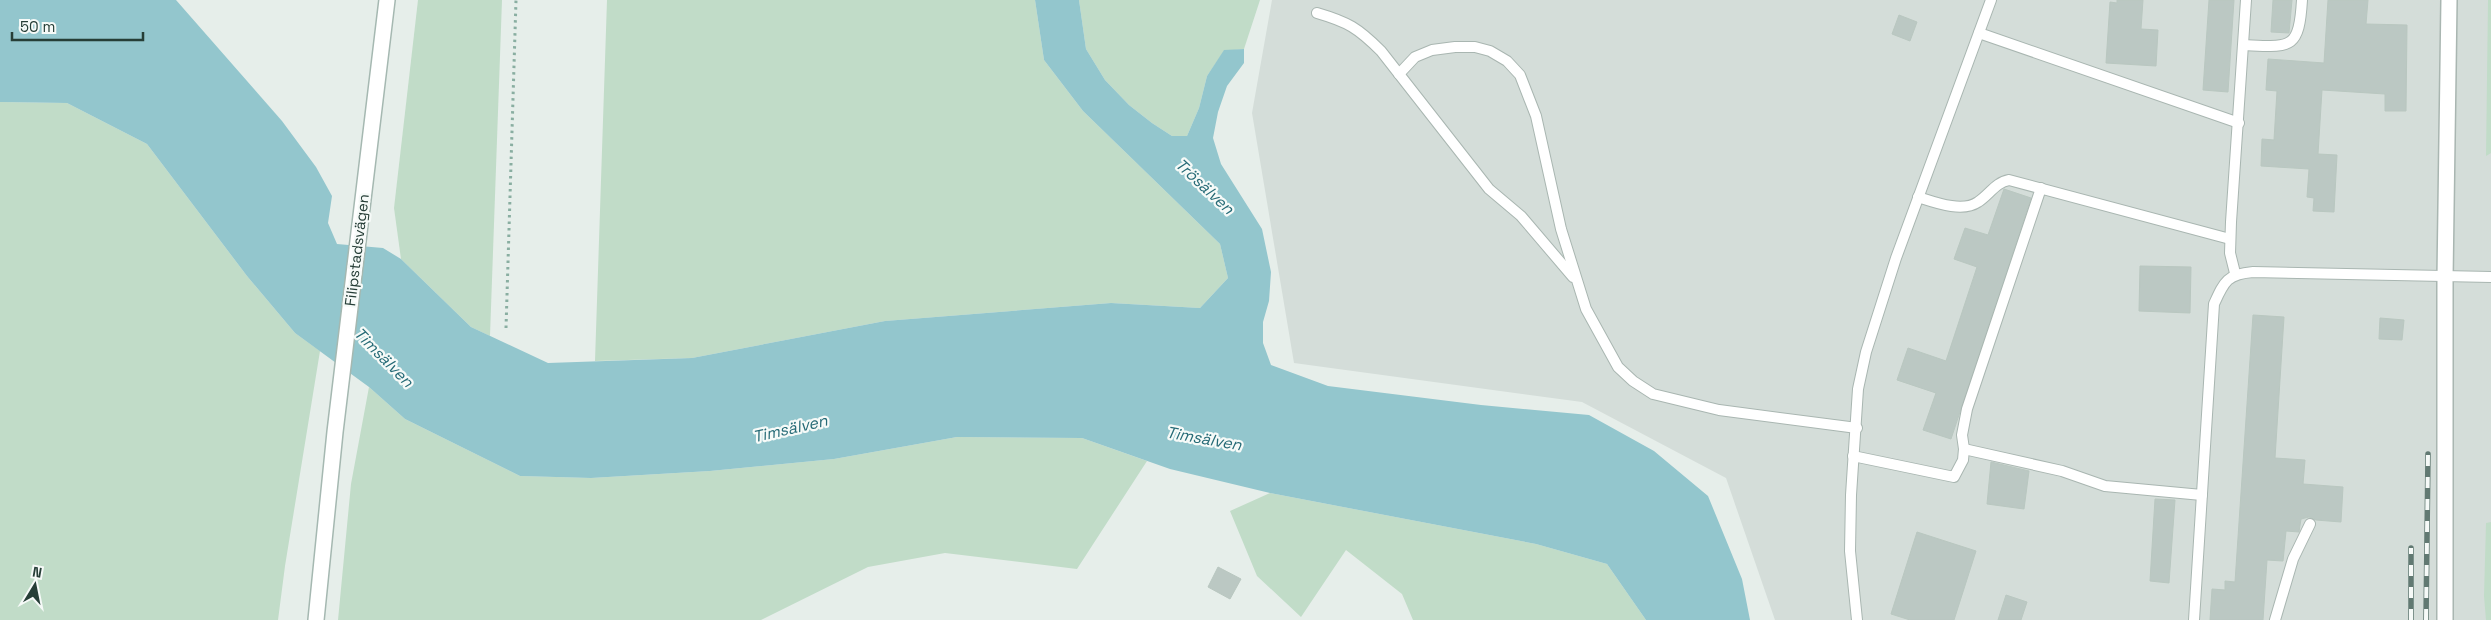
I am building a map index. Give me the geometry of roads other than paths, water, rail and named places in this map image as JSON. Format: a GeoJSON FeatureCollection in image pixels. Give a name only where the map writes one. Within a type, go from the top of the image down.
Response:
{"type":"FeatureCollection","features":[{"type":"Feature","properties":{"kind":"main road","name":"Filipstadsvägen"},"geometry":{"type":"LineString","coordinates":[[316,620],[342,372],[387,0]]}},
{"type":"Feature","properties":{"kind":"main road"},"geometry":{"type":"LineString","coordinates":[[2445,620],[2445,278],[2449,0]]}},
{"type":"Feature","properties":{"kind":"lane"},"geometry":{"type":"LineString","coordinates":[[1857,620],[1850,552],[1853,456],[1857,428],[1858,389],[1866,352],[1918,197],[1991,0]]}},
{"type":"Feature","properties":{"kind":"lane"},"geometry":{"type":"LineString","coordinates":[[2235,273],[2230,253],[2230,239],[2246,0]]}},
{"type":"Feature","properties":{"kind":"lane"},"geometry":{"type":"LineString","coordinates":[[2244,45],[2280,47],[2294,39],[2300,29],[2302,0]]}},
{"type":"Feature","properties":{"kind":"lane"},"geometry":{"type":"LineString","coordinates":[[1317,14],[1341,20],[1361,31],[1399,74],[1489,189],[1521,216],[1580,286]]}},
{"type":"Feature","properties":{"kind":"lane"},"geometry":{"type":"LineString","coordinates":[[1979,33],[2239,123]]}},
{"type":"Feature","properties":{"kind":"lane"},"geometry":{"type":"LineString","coordinates":[[1399,74],[1415,57],[1432,50],[1475,47],[1490,51],[1520,75],[1536,116],[1561,229],[1586,309],[1618,367],[1633,381],[1653,394],[1719,410],[1857,428]]}},
{"type":"Feature","properties":{"kind":"lane"},"geometry":{"type":"LineString","coordinates":[[1918,197],[1938,204],[1964,207],[1977,203],[2003,181],[2009,180],[2230,239]]}},
{"type":"Feature","properties":{"kind":"lane"},"geometry":{"type":"LineString","coordinates":[[1853,456],[1954,477],[1963,460],[1962,435],[1968,409],[2041,188]]}},
{"type":"Feature","properties":{"kind":"lane"},"geometry":{"type":"LineString","coordinates":[[2194,620],[2214,304],[2222,285],[2235,273],[2445,278],[2491,277]]}},
{"type":"Feature","properties":{"kind":"lane"},"geometry":{"type":"LineString","coordinates":[[1964,449],[2062,471],[2105,486],[2202,495]]}},
{"type":"Feature","properties":{"kind":"lane"},"geometry":{"type":"LineString","coordinates":[[2275,620],[2292,559],[2310,524]]}},
{"type":"Feature","properties":{"kind":"water"},"geometry":{"type":"Polygon","coordinates":[[[0,0],[176,0],[282,121],[316,167],[332,196],[328,223],[337,244],[383,248],[401,259],[471,327],[548,363],[692,358],[885,321],[1111,303],[1200,308],[1228,278],[1220,244],[1083,111],[1044,60],[1035,0],[1079,0],[1086,49],[1105,80],[1129,105],[1172,136],[1187,136],[1199,108],[1207,76],[1224,50],[1244,49],[1244,63],[1227,86],[1218,112],[1213,138],[1221,164],[1262,229],[1271,272],[1269,301],[1263,322],[1263,343],[1271,365],[1328,386],[1481,405],[1589,415],[1654,451],[1708,496],[1742,579],[1750,620],[1646,620],[1607,564],[1536,544],[1270,493],[1170,469],[1082,438],[957,437],[834,459],[710,471],[591,478],[520,476],[405,419],[369,387],[295,333],[247,276],[147,144],[67,103],[0,102],[0,0]]]}},
{"type":"Feature","properties":{"kind":"railway"},"geometry":{"type":"LineString","coordinates":[[2426,620],[2428,454]]}},
{"type":"Feature","properties":{"kind":"railway"},"geometry":{"type":"LineString","coordinates":[[2411,548],[2411,620]]}},
{"type":"Feature","properties":{"kind":"water label","name":"Trösälven"},"geometry":{"type":"Point","coordinates":[1205,186]}},
{"type":"Feature","properties":{"kind":"water label","name":"Timsälven"},"geometry":{"type":"Point","coordinates":[384,357]}},
{"type":"Feature","properties":{"kind":"water label","name":"Timsälven"},"geometry":{"type":"Point","coordinates":[790,428]}},
{"type":"Feature","properties":{"kind":"water label","name":"Timsälven"},"geometry":{"type":"Point","coordinates":[1204,438]}}]}
